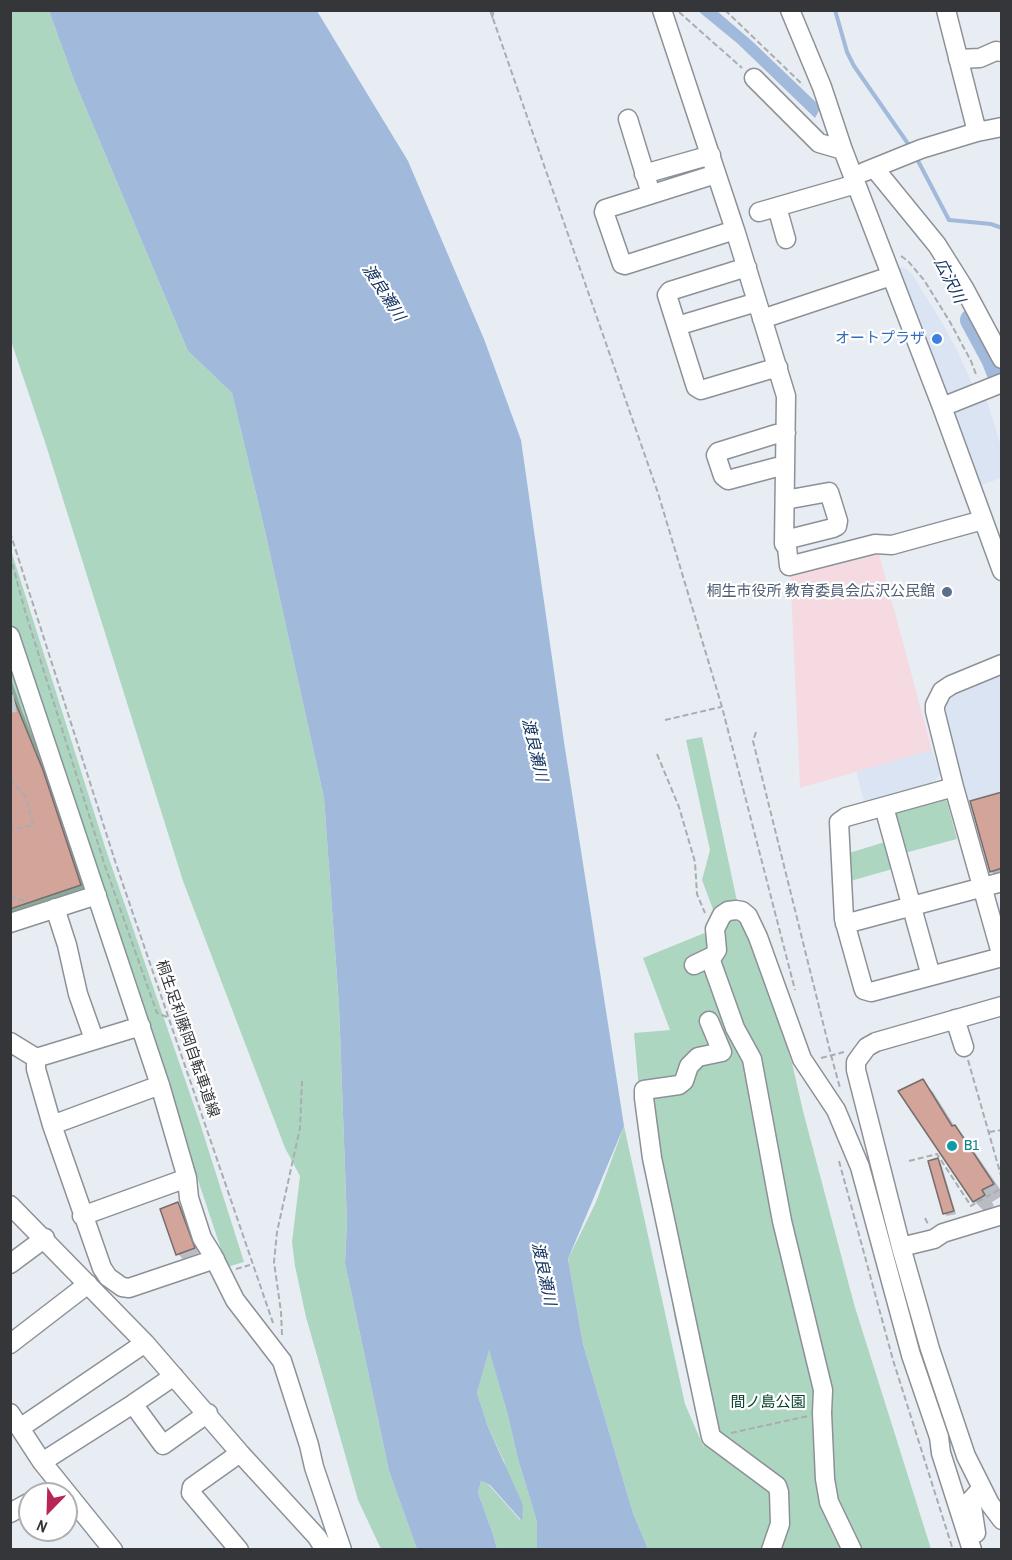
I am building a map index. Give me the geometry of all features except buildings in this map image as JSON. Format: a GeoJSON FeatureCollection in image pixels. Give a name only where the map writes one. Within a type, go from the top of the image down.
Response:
{"type":"FeatureCollection","features":[{"type":"Feature","properties":{"kind":"street"},"geometry":{"type":"LineString","coordinates":[[662,10],[747,267],[786,396],[785,542],[789,566],[875,544],[887,545],[983,520]]}},
{"type":"Feature","properties":{"kind":"street"},"geometry":{"type":"LineString","coordinates":[[790,10],[822,87],[843,150],[942,407],[1002,571]]}},
{"type":"Feature","properties":{"kind":"street"},"geometry":{"type":"LineString","coordinates":[[946,10],[977,132]]}},
{"type":"Feature","properties":{"kind":"street"},"geometry":{"type":"LineString","coordinates":[[958,59],[980,58],[996,51],[1002,52]]}},
{"type":"Feature","properties":{"kind":"street"},"geometry":{"type":"LineString","coordinates":[[754,78],[819,143],[843,150]]}},
{"type":"Feature","properties":{"kind":"street"},"geometry":{"type":"LineString","coordinates":[[628,119],[651,194]]}},
{"type":"Feature","properties":{"kind":"street"},"geometry":{"type":"LineString","coordinates":[[786,239],[768,209],[855,180],[921,149],[1002,127]]}},
{"type":"Feature","properties":{"kind":"street"},"geometry":{"type":"LineString","coordinates":[[644,174],[711,155]]}},
{"type":"Feature","properties":{"kind":"street"},"geometry":{"type":"LineString","coordinates":[[875,169],[937,245],[964,288],[1002,359]]}},
{"type":"Feature","properties":{"kind":"street"},"geometry":{"type":"LineString","coordinates":[[716,174],[605,209],[604,212],[623,265],[735,230]]}},
{"type":"Feature","properties":{"kind":"street"},"geometry":{"type":"LineString","coordinates":[[747,267],[669,291],[667,295],[696,387],[700,390],[777,367]]}},
{"type":"Feature","properties":{"kind":"street"},"geometry":{"type":"LineString","coordinates":[[677,326],[759,311],[891,276]]}},
{"type":"Feature","properties":{"kind":"street"},"geometry":{"type":"LineString","coordinates":[[942,407],[992,387]]}},
{"type":"Feature","properties":{"kind":"street"},"geometry":{"type":"LineString","coordinates":[[785,467],[777,466],[728,480],[723,476],[716,455],[718,452],[786,433]]}},
{"type":"Feature","properties":{"kind":"street"},"geometry":{"type":"LineString","coordinates":[[785,500],[829,492],[838,521],[837,526],[833,528],[785,542]]}},
{"type":"Feature","properties":{"kind":"street"},"geometry":{"type":"LineString","coordinates":[[10,636],[23,700],[97,895],[160,1085],[188,1178],[198,1195],[212,1238],[213,1256],[235,1300],[280,1346],[314,1467],[342,1550]]}},
{"type":"Feature","properties":{"kind":"street"},"geometry":{"type":"LineString","coordinates":[[954,787],[846,817],[839,822],[845,924],[864,990],[871,992],[1002,957],[935,711],[937,698],[942,691],[1002,664]]}},
{"type":"Feature","properties":{"kind":"street"},"geometry":{"type":"LineString","coordinates":[[884,807],[931,976]]}},
{"type":"Feature","properties":{"kind":"street"},"geometry":{"type":"LineString","coordinates":[[845,924],[1002,882]]}},
{"type":"Feature","properties":{"kind":"street"},"geometry":{"type":"LineString","coordinates":[[10,923],[97,895]]}},
{"type":"Feature","properties":{"kind":"street"},"geometry":{"type":"LineString","coordinates":[[55,908],[67,945],[78,994],[94,1039]]}},
{"type":"Feature","properties":{"kind":"street"},"geometry":{"type":"LineString","coordinates":[[852,1550],[829,1502],[825,1479],[823,1390],[782,1221],[752,1059],[702,961],[717,950],[715,929],[722,915],[728,911],[742,911],[748,916],[758,937],[802,1059],[836,1110],[860,1167],[911,1355],[939,1437],[941,1453],[972,1550]]}},
{"type":"Feature","properties":{"kind":"street"},"geometry":{"type":"LineString","coordinates":[[1002,1006],[876,1042],[867,1047],[856,1062],[860,1089],[901,1247],[945,1393],[966,1456],[981,1488],[1002,1520]]}},
{"type":"Feature","properties":{"kind":"street"},"geometry":{"type":"LineString","coordinates":[[955,1019],[964,1047]]}},
{"type":"Feature","properties":{"kind":"street"},"geometry":{"type":"LineString","coordinates":[[709,1021],[722,1053]]}},
{"type":"Feature","properties":{"kind":"street"},"geometry":{"type":"LineString","coordinates":[[10,1042],[36,1058],[141,1026]]}},
{"type":"Feature","properties":{"kind":"street"},"geometry":{"type":"LineString","coordinates":[[746,1050],[698,1057],[688,1066],[684,1082],[644,1090],[644,1098],[655,1169],[711,1437],[777,1486],[780,1524],[771,1550]]}},
{"type":"Feature","properties":{"kind":"street"},"geometry":{"type":"LineString","coordinates":[[36,1058],[36,1069],[52,1125],[82,1216],[102,1268],[108,1277],[122,1287],[129,1288],[213,1256]]}},
{"type":"Feature","properties":{"kind":"street"},"geometry":{"type":"LineString","coordinates":[[52,1125],[160,1085]]}},
{"type":"Feature","properties":{"kind":"street"},"geometry":{"type":"LineString","coordinates":[[82,1216],[188,1178]]}},
{"type":"Feature","properties":{"kind":"street"},"geometry":{"type":"LineString","coordinates":[[13,1210],[45,1238],[145,1343],[208,1413],[240,1453],[317,1537],[325,1550]]}},
{"type":"Feature","properties":{"kind":"street"},"geometry":{"type":"LineString","coordinates":[[901,1247],[934,1239],[943,1233],[1002,1215]]}},
{"type":"Feature","properties":{"kind":"street"},"geometry":{"type":"LineString","coordinates":[[10,1264],[45,1238]]}},
{"type":"Feature","properties":{"kind":"street"},"geometry":{"type":"LineString","coordinates":[[10,1344],[88,1284]]}},
{"type":"Feature","properties":{"kind":"street"},"geometry":{"type":"LineString","coordinates":[[50,1482],[42,1462],[15,1420],[145,1343]]}},
{"type":"Feature","properties":{"kind":"street"},"geometry":{"type":"LineString","coordinates":[[42,1462],[174,1376]]}},
{"type":"Feature","properties":{"kind":"street"},"geometry":{"type":"LineString","coordinates":[[133,1404],[163,1445],[208,1413]]}},
{"type":"Feature","properties":{"kind":"street"},"geometry":{"type":"LineString","coordinates":[[239,1550],[191,1493],[192,1487],[240,1453]]}},
{"type":"Feature","properties":{"kind":"street"},"geometry":{"type":"LineString","coordinates":[[978,1550],[971,1500],[981,1488]]}},
{"type":"Feature","properties":{"kind":"street"},"geometry":{"type":"LineString","coordinates":[[78,1516],[107,1547]]}},
{"type":"Feature","properties":{"kind":"path"},"geometry":{"type":"LineString","coordinates":[[490,10],[658,493],[722,707],[796,994]]}},
{"type":"Feature","properties":{"kind":"path"},"geometry":{"type":"LineString","coordinates":[[492,18],[494,10]]}},
{"type":"Feature","properties":{"kind":"path"},"geometry":{"type":"LineString","coordinates":[[677,10],[754,78]]}},
{"type":"Feature","properties":{"kind":"path"},"geometry":{"type":"LineString","coordinates":[[725,10],[807,88],[811,90],[822,87]]}},
{"type":"Feature","properties":{"kind":"path"},"geometry":{"type":"LineString","coordinates":[[900,255],[924,280],[971,361],[992,387]]}},
{"type":"Feature","properties":{"kind":"path","name":"桐生足利藤岡自転車道線"},"geometry":{"type":"LineString","coordinates":[[10,532],[112,853],[274,1324]]}},
{"type":"Feature","properties":{"kind":"path"},"geometry":{"type":"LineString","coordinates":[[10,555],[15,566],[25,611],[105,866],[157,1013],[167,1017]]}},
{"type":"Feature","properties":{"kind":"path"},"geometry":{"type":"LineString","coordinates":[[15,566],[21,565]]}},
{"type":"Feature","properties":{"kind":"path"},"geometry":{"type":"LineString","coordinates":[[665,720],[722,707]]}},
{"type":"Feature","properties":{"kind":"path"},"geometry":{"type":"LineString","coordinates":[[756,732],[753,741],[840,1088]]}},
{"type":"Feature","properties":{"kind":"path"},"geometry":{"type":"LineString","coordinates":[[657,754],[679,807],[695,862],[697,894],[715,929]]}},
{"type":"Feature","properties":{"kind":"path"},"geometry":{"type":"LineString","coordinates":[[10,780],[26,797],[33,825],[11,830]]}},
{"type":"Feature","properties":{"kind":"path"},"geometry":{"type":"LineString","coordinates":[[10,896],[29,903]]}},
{"type":"Feature","properties":{"kind":"path"},"geometry":{"type":"LineString","coordinates":[[964,1047],[1002,1179]]}},
{"type":"Feature","properties":{"kind":"path"},"geometry":{"type":"LineString","coordinates":[[818,1058],[838,1054]]}},
{"type":"Feature","properties":{"kind":"path"},"geometry":{"type":"LineString","coordinates":[[280,1346],[281,1312],[274,1262],[277,1232],[300,1128],[302,1081]]}},
{"type":"Feature","properties":{"kind":"path"},"geometry":{"type":"LineString","coordinates":[[989,1132],[1002,1130]]}},
{"type":"Feature","properties":{"kind":"path"},"geometry":{"type":"LineString","coordinates":[[909,1161],[937,1154],[971,1206],[1002,1188]]}},
{"type":"Feature","properties":{"kind":"path"},"geometry":{"type":"LineString","coordinates":[[838,1155],[893,1360],[953,1550]]}},
{"type":"Feature","properties":{"kind":"path"},"geometry":{"type":"LineString","coordinates":[[925,1218],[930,1228]]}},
{"type":"Feature","properties":{"kind":"path"},"geometry":{"type":"LineString","coordinates":[[242,1267],[252,1264]]}},
{"type":"Feature","properties":{"kind":"path"},"geometry":{"type":"LineString","coordinates":[[711,1437],[822,1413]]}},
{"type":"Feature","properties":{"kind":"shaded area","name":"オートプラザ"},"geometry":{"type":"Polygon","coordinates":[[[900,267],[912,274],[944,326],[975,390],[948,401],[896,268],[900,267]]]}},
{"type":"Feature","properties":{"kind":"shaded area"},"geometry":{"type":"Polygon","coordinates":[[[985,394],[1001,447],[1001,478],[979,486],[951,407],[985,394]]]}},
{"type":"Feature","properties":{"kind":"shaded area"},"geometry":{"type":"Polygon","coordinates":[[[877,546],[932,750],[800,788],[790,569],[877,546]]]}},
{"type":"Feature","properties":{"kind":"shaded area"},"geometry":{"type":"Polygon","coordinates":[[[1001,671],[1001,876],[992,878],[986,874],[943,709],[956,691],[1001,671]]]}},
{"type":"Feature","properties":{"kind":"shaded area"},"geometry":{"type":"Polygon","coordinates":[[[932,750],[940,774],[935,782],[864,801],[856,770],[932,750]]]}},
{"type":"Feature","properties":{"kind":"green space"},"geometry":{"type":"Polygon","coordinates":[[[10,11],[49,11],[74,80],[188,351],[232,393],[324,798],[339,1005],[347,1223],[345,1263],[389,1471],[417,1549],[381,1549],[358,1500],[306,1317],[295,1266],[292,1242],[300,1176],[285,1148],[183,881],[11,341],[10,11]]]}},
{"type":"Feature","properties":{"kind":"green space"},"geometry":{"type":"Polygon","coordinates":[[[10,547],[106,850],[199,1120],[244,1262],[227,1267],[101,889],[11,916],[10,547]]]}},
{"type":"Feature","properties":{"kind":"green space","name":"間ノ島公園"},"geometry":{"type":"Polygon","coordinates":[[[702,737],[741,920],[749,927],[792,1063],[854,1304],[931,1549],[648,1549],[633,1513],[583,1344],[568,1259],[596,1202],[624,1126],[685,1404],[704,1448],[675,1320],[641,1113],[634,1033],[670,1030],[643,958],[707,932],[714,912],[702,880],[710,850],[686,740],[702,737]]]}},
{"type":"Feature","properties":{"kind":"green space"},"geometry":{"type":"Polygon","coordinates":[[[940,797],[947,801],[957,839],[901,854],[893,809],[940,797]]]}},
{"type":"Feature","properties":{"kind":"green space"},"geometry":{"type":"Polygon","coordinates":[[[888,841],[896,868],[847,882],[846,854],[888,841]]]}},
{"type":"Feature","properties":{"kind":"green space"},"geometry":{"type":"Polygon","coordinates":[[[489,1349],[537,1522],[537,1549],[497,1549],[478,1493],[481,1481],[489,1485],[521,1521],[504,1461],[488,1427],[477,1393],[489,1349]]]}},
{"type":"Feature","properties":{"kind":"water","name":"渡良瀬川"},"geometry":{"type":"Polygon","coordinates":[[[49,11],[317,11],[408,161],[484,339],[521,440],[564,742],[624,1126],[568,1259],[583,1344],[633,1513],[648,1549],[537,1549],[537,1522],[489,1350],[477,1393],[488,1427],[523,1505],[522,1521],[490,1485],[481,1481],[478,1493],[497,1549],[417,1549],[389,1471],[345,1263],[347,1223],[339,1005],[324,798],[232,393],[188,351],[74,80],[49,11]]]}},
{"type":"Feature","properties":{"kind":"water"},"geometry":{"type":"Polygon","coordinates":[[[698,11],[717,11],[753,42],[821,107],[815,118],[737,43],[698,11]]]}},
{"type":"Feature","properties":{"kind":"waterway"},"geometry":{"type":"LineString","coordinates":[[835,10],[847,52],[854,66],[911,148]]}},
{"type":"Feature","properties":{"kind":"waterway"},"geometry":{"type":"LineString","coordinates":[[916,157],[949,220],[991,224],[1002,228]]}},
{"type":"Feature","properties":{"kind":"waterway","name":"広沢川"},"geometry":{"type":"LineString","coordinates":[[971,320],[992,359],[1002,384]]}},
{"type":"Feature","properties":{"kind":"tunnel"},"geometry":{"type":"LineString","coordinates":[[10,704],[15,703]]}},
{"type":"Feature","properties":{"kind":"place","name":"オートプラザ"},"geometry":{"type":"Point","coordinates":[937,339]}},
{"type":"Feature","properties":{"kind":"place","name":"桐生市役所 教育委員会広沢公民館"},"geometry":{"type":"Point","coordinates":[947,592]}},
{"type":"Feature","properties":{"kind":"place","name":"B1"},"geometry":{"type":"Point","coordinates":[952,1146]}}]}
